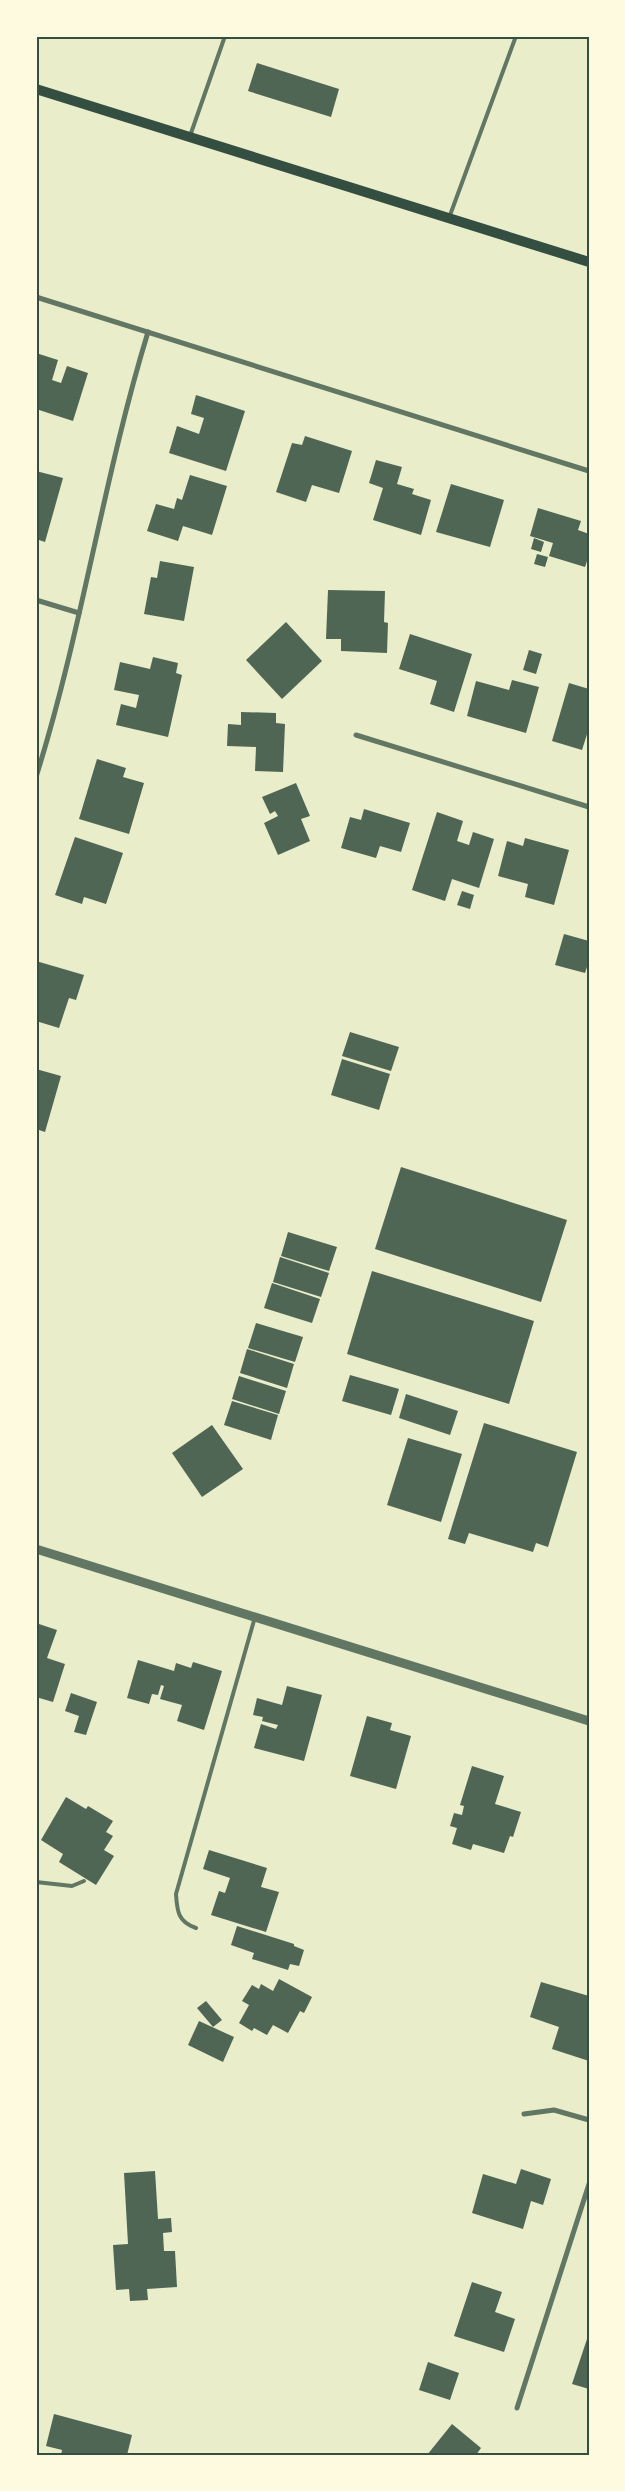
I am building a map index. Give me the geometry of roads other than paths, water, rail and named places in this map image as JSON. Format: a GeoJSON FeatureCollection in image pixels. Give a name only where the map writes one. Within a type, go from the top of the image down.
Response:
{"type":"FeatureCollection","features":[{"type":"Feature","properties":{"kind":"main road"},"geometry":{"type":"LineString","coordinates":[[36,89],[589,262]]}},
{"type":"Feature","properties":{"kind":"street"},"geometry":{"type":"LineString","coordinates":[[36,297],[589,471]]}},
{"type":"Feature","properties":{"kind":"street"},"geometry":{"type":"LineString","coordinates":[[36,778],[79,613],[129,395],[148,332]]}},
{"type":"Feature","properties":{"kind":"street"},"geometry":{"type":"LineString","coordinates":[[36,600],[79,613]]}},
{"type":"Feature","properties":{"kind":"street"},"geometry":{"type":"LineString","coordinates":[[356,735],[589,807]]}},
{"type":"Feature","properties":{"kind":"street"},"geometry":{"type":"LineString","coordinates":[[36,1549],[589,1721]]}},
{"type":"Feature","properties":{"kind":"street"},"geometry":{"type":"LineString","coordinates":[[524,2114],[554,2110],[589,2120]]}},
{"type":"Feature","properties":{"kind":"street"},"geometry":{"type":"LineString","coordinates":[[517,2408],[589,2184]]}},
{"type":"Feature","properties":{"kind":"lane"},"geometry":{"type":"LineString","coordinates":[[190,136],[225,36]]}},
{"type":"Feature","properties":{"kind":"lane"},"geometry":{"type":"LineString","coordinates":[[449,218],[516,36]]}},
{"type":"Feature","properties":{"kind":"lane"},"geometry":{"type":"LineString","coordinates":[[196,1928],[187,1925],[181,1920],[176,1906],[176,1894],[255,1617]]}},
{"type":"Feature","properties":{"kind":"lane"},"geometry":{"type":"LineString","coordinates":[[36,1882],[72,1886],[84,1881]]}}]}
